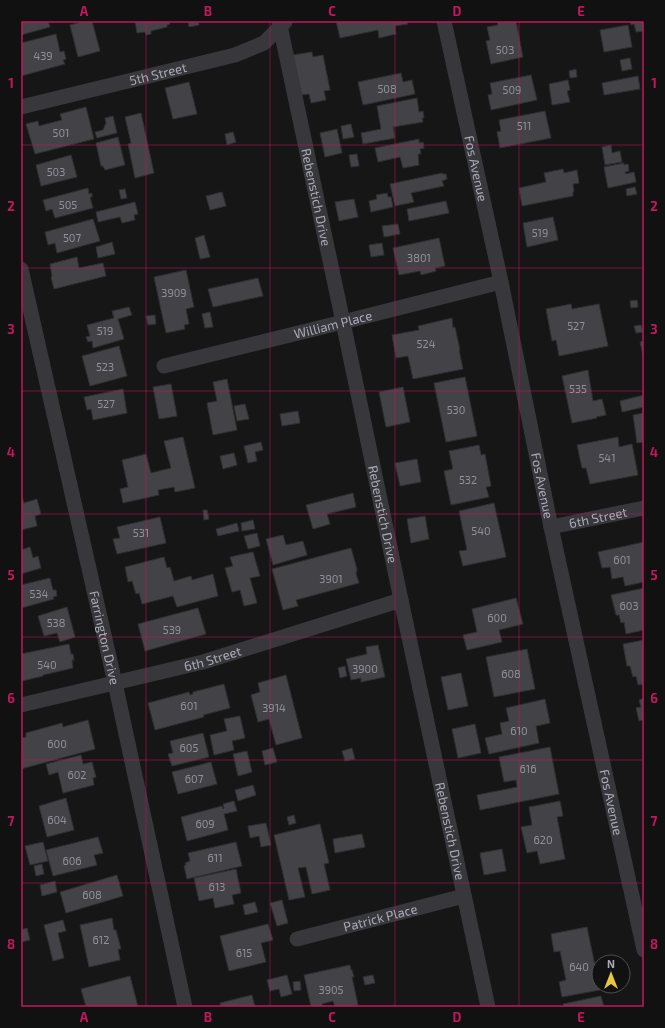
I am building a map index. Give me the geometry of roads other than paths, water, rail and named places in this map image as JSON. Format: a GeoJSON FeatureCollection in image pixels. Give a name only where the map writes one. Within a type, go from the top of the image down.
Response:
{"type":"FeatureCollection","features":[{"type":"Feature","properties":{"kind":"street","name":"Fos Avenue"},"geometry":{"type":"LineString","coordinates":[[444,21],[501,282],[551,526],[644,950]]}},
{"type":"Feature","properties":{"kind":"street","name":"5th Street"},"geometry":{"type":"LineString","coordinates":[[21,107],[235,55],[264,43],[282,23]]}},
{"type":"Feature","properties":{"kind":"street","name":"Rebenstich Drive"},"geometry":{"type":"LineString","coordinates":[[282,23],[401,600],[488,1007]]}},
{"type":"Feature","properties":{"kind":"street","name":"Farrington Drive"},"geometry":{"type":"LineString","coordinates":[[21,269],[115,683],[185,1007]]}},
{"type":"Feature","properties":{"kind":"street","name":"William Place"},"geometry":{"type":"LineString","coordinates":[[164,366],[501,282]]}},
{"type":"Feature","properties":{"kind":"street","name":"6th Street"},"geometry":{"type":"LineString","coordinates":[[551,526],[644,508]]}},
{"type":"Feature","properties":{"kind":"street","name":"6th Street"},"geometry":{"type":"LineString","coordinates":[[21,706],[203,662],[401,600]]}},
{"type":"Feature","properties":{"kind":"street","name":"Patrick Place"},"geometry":{"type":"LineString","coordinates":[[297,938],[464,896]]}}]}
